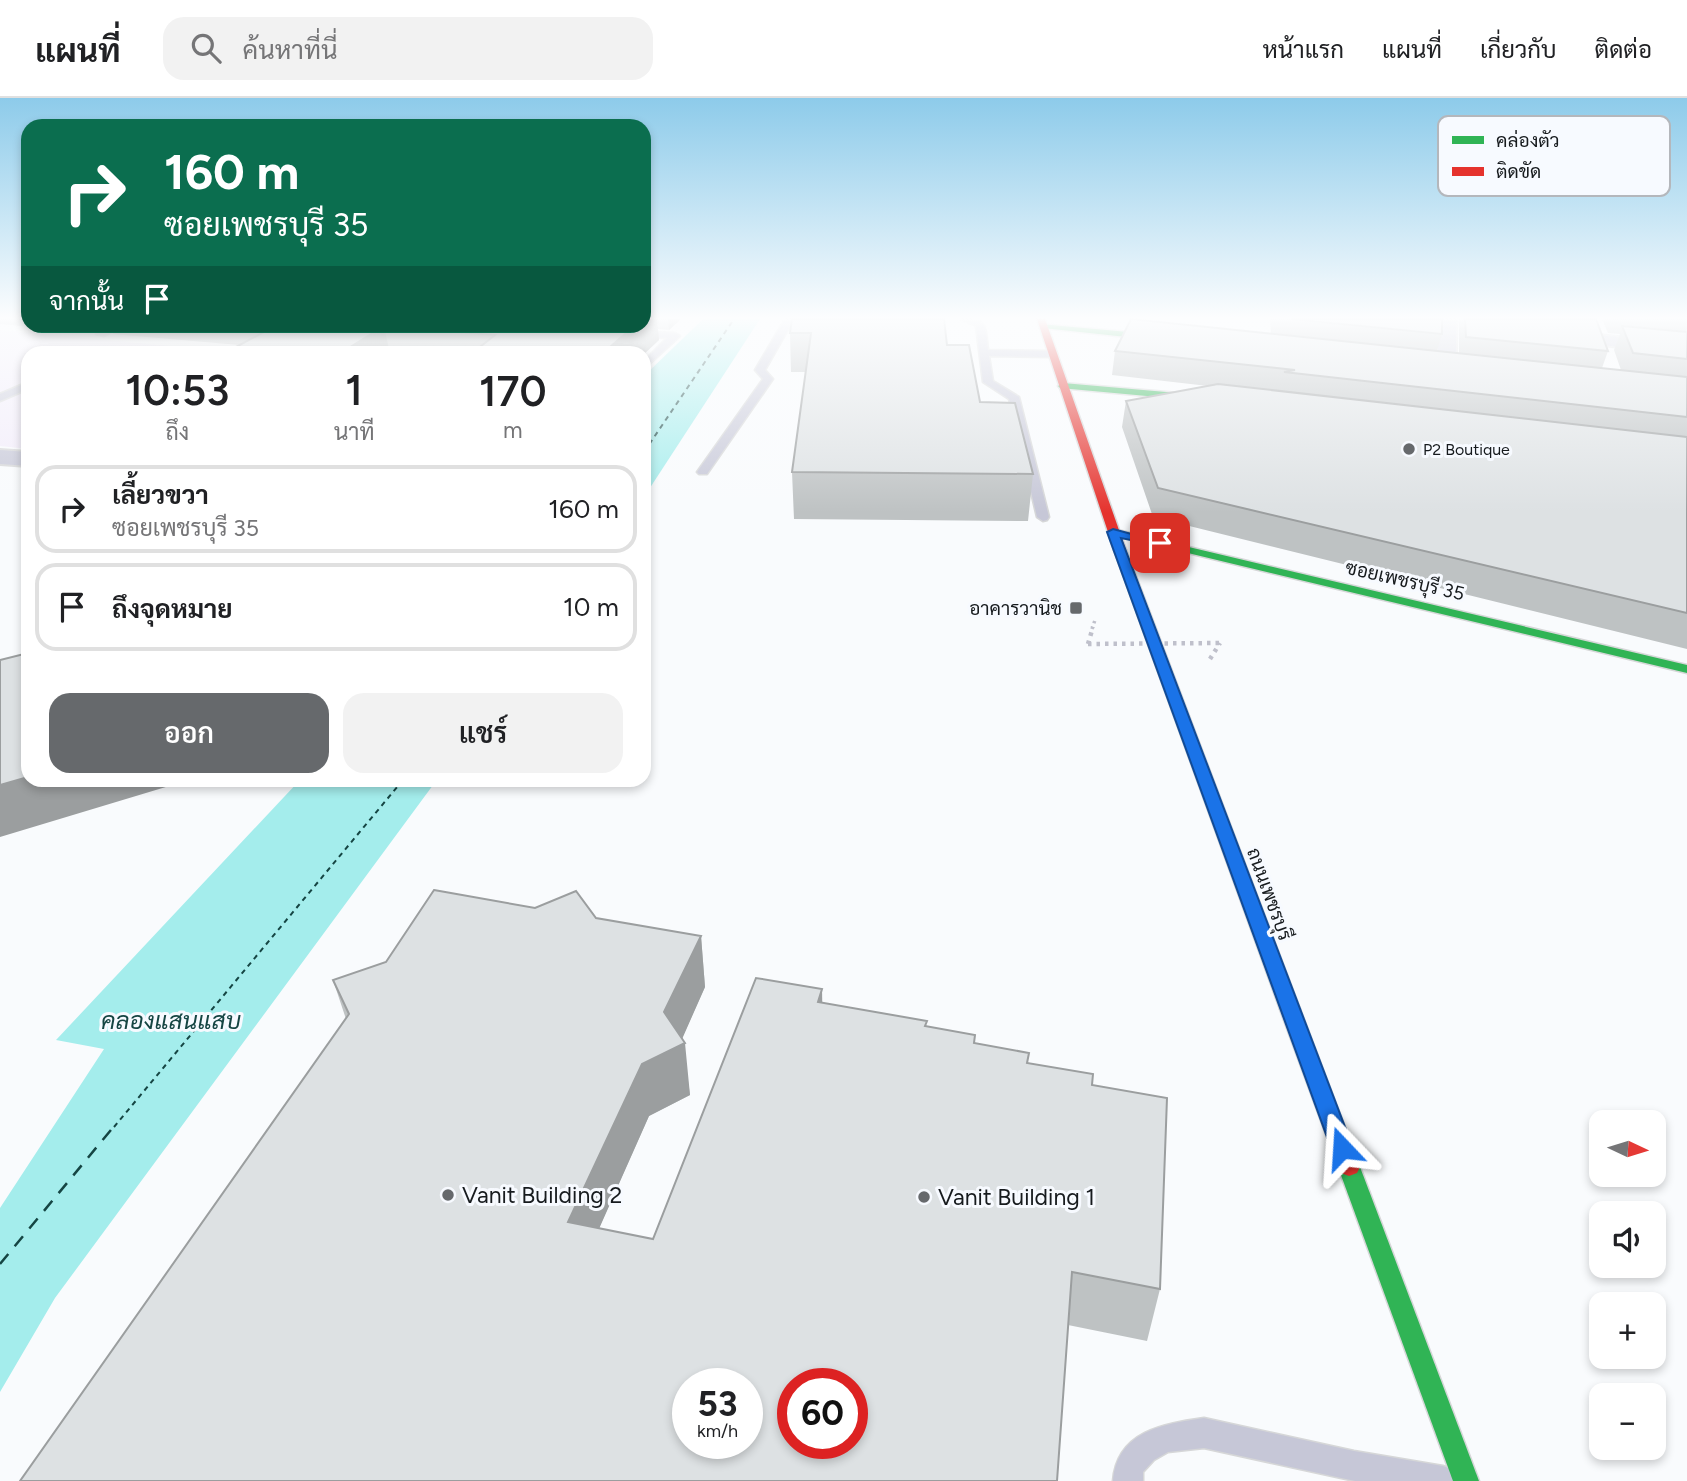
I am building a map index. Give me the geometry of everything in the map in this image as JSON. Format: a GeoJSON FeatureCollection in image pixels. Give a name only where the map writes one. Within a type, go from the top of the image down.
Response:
{"type":"FeatureCollection","features":[{"type":"Feature","properties":{"kind":"main road"},"geometry":{"type":"LineString","coordinates":[[1063,386],[1231,401]]}},
{"type":"Feature","properties":{"kind":"main road","name":"ถนนเพชรบุรี"},"geometry":{"type":"LineString","coordinates":[[1063,386],[1113,532],[1466,1481]]}},
{"type":"Feature","properties":{"kind":"main road","name":"ซอยเพชรบุรี 35"},"geometry":{"type":"LineString","coordinates":[[1113,532],[1687,669]]}},
{"type":"Feature","properties":{"kind":"street"},"geometry":{"type":"LineString","coordinates":[[0,457],[21,459]]}},
{"type":"Feature","properties":{"kind":"lane"},"geometry":{"type":"LineString","coordinates":[[703,472],[765,384]]}},
{"type":"Feature","properties":{"kind":"lane"},"geometry":{"type":"LineString","coordinates":[[991,384],[1014,397],[1043,517]]}},
{"type":"Feature","properties":{"kind":"lane"},"geometry":{"type":"LineString","coordinates":[[0,398],[21,388]]}},
{"type":"Feature","properties":{"kind":"lane"},"geometry":{"type":"LineString","coordinates":[[1128,1481],[1129,1466],[1154,1444],[1164,1438],[1204,1433],[1354,1466],[1443,1481]]}},
{"type":"Feature","properties":{"kind":"path"},"geometry":{"type":"LineString","coordinates":[[1095,620],[1088,644],[1220,643],[1210,659]]}},
{"type":"Feature","properties":{"kind":"shaded area"},"geometry":{"type":"Polygon","coordinates":[[[0,384],[21,384],[21,448],[0,446],[0,384]]]}},
{"type":"Feature","properties":{"kind":"water"},"geometry":{"type":"Polygon","coordinates":[[[651,384],[718,384],[651,486],[651,384]]]}},
{"type":"Feature","properties":{"kind":"water","name":"คลองแสนแสบ"},"geometry":{"type":"Polygon","coordinates":[[[293,787],[432,787],[55,1298],[0,1392],[0,1208],[104,1049],[56,1040],[293,787]]]}},
{"type":"Feature","properties":{"kind":"building"},"geometry":{"type":"Polygon","coordinates":[[[804,384],[976,384],[980,402],[1015,403],[1033,474],[792,472],[804,384]]]}},
{"type":"Feature","properties":{"kind":"building"},"geometry":{"type":"Polygon","coordinates":[[[1218,384],[1687,437],[1687,613],[1158,488],[1126,401],[1218,384]]]}},
{"type":"Feature","properties":{"kind":"building"},"geometry":{"type":"Polygon","coordinates":[[[1387,384],[1687,384],[1687,417],[1387,384]]]}},
{"type":"Feature","properties":{"kind":"building"},"geometry":{"type":"Polygon","coordinates":[[[21,655],[21,779],[0,785],[0,660],[21,655]]]}},
{"type":"Feature","properties":{"kind":"building"},"geometry":{"type":"Polygon","coordinates":[[[434,890],[535,908],[576,891],[596,918],[701,936],[664,1012],[685,1043],[642,1064],[568,1222],[653,1239],[756,978],[822,989],[818,1002],[927,1021],[925,1026],[975,1035],[974,1043],[1029,1053],[1027,1063],[1093,1074],[1092,1085],[1167,1098],[1160,1289],[1072,1272],[1057,1481],[20,1481],[349,1014],[333,980],[386,962],[434,890]]]}},
{"type":"Feature","properties":{"kind":"ferry route"},"geometry":{"type":"LineString","coordinates":[[651,442],[690,384]]}},
{"type":"Feature","properties":{"kind":"ferry route"},"geometry":{"type":"LineString","coordinates":[[114,1127],[397,787]]}},
{"type":"Feature","properties":{"kind":"ferry route"},"geometry":{"type":"LineString","coordinates":[[0,1264],[115,1125]]}},
{"type":"Feature","properties":{"kind":"traffic: fast"},"geometry":{"type":"LineString","coordinates":[[1063,386],[1212,399]]}},
{"type":"Feature","properties":{"kind":"traffic: fast"},"geometry":{"type":"LineString","coordinates":[[1113,532],[1687,669]]}},
{"type":"Feature","properties":{"kind":"traffic: fast"},"geometry":{"type":"LineString","coordinates":[[1120,550],[1290,1009]]}},
{"type":"Feature","properties":{"kind":"traffic: fast"},"geometry":{"type":"LineString","coordinates":[[1349,1167],[1466,1481]]}},
{"type":"Feature","properties":{"kind":"traffic: jam"},"geometry":{"type":"LineString","coordinates":[[1063,384],[1120,550]]}},
{"type":"Feature","properties":{"kind":"traffic: jam"},"geometry":{"type":"LineString","coordinates":[[1290,1009],[1349,1167]]}},
{"type":"Feature","properties":{"kind":"place","name":"P2 Boutique"},"geometry":{"type":"Point","coordinates":[1409,449]}},
{"type":"Feature","properties":{"kind":"place","name":"อาคารวานิช"},"geometry":{"type":"Point","coordinates":[1076,608]}},
{"type":"Feature","properties":{"kind":"place","name":"Vanit Building 2"},"geometry":{"type":"Point","coordinates":[448,1195]}},
{"type":"Feature","properties":{"kind":"place","name":"Vanit Building 1"},"geometry":{"type":"Point","coordinates":[924,1197]}},
{"type":"Feature","properties":{"kind":"route"},"geometry":{"type":"LineString","coordinates":[[1160,543],[1113,532],[1342,1148]]}}]}
